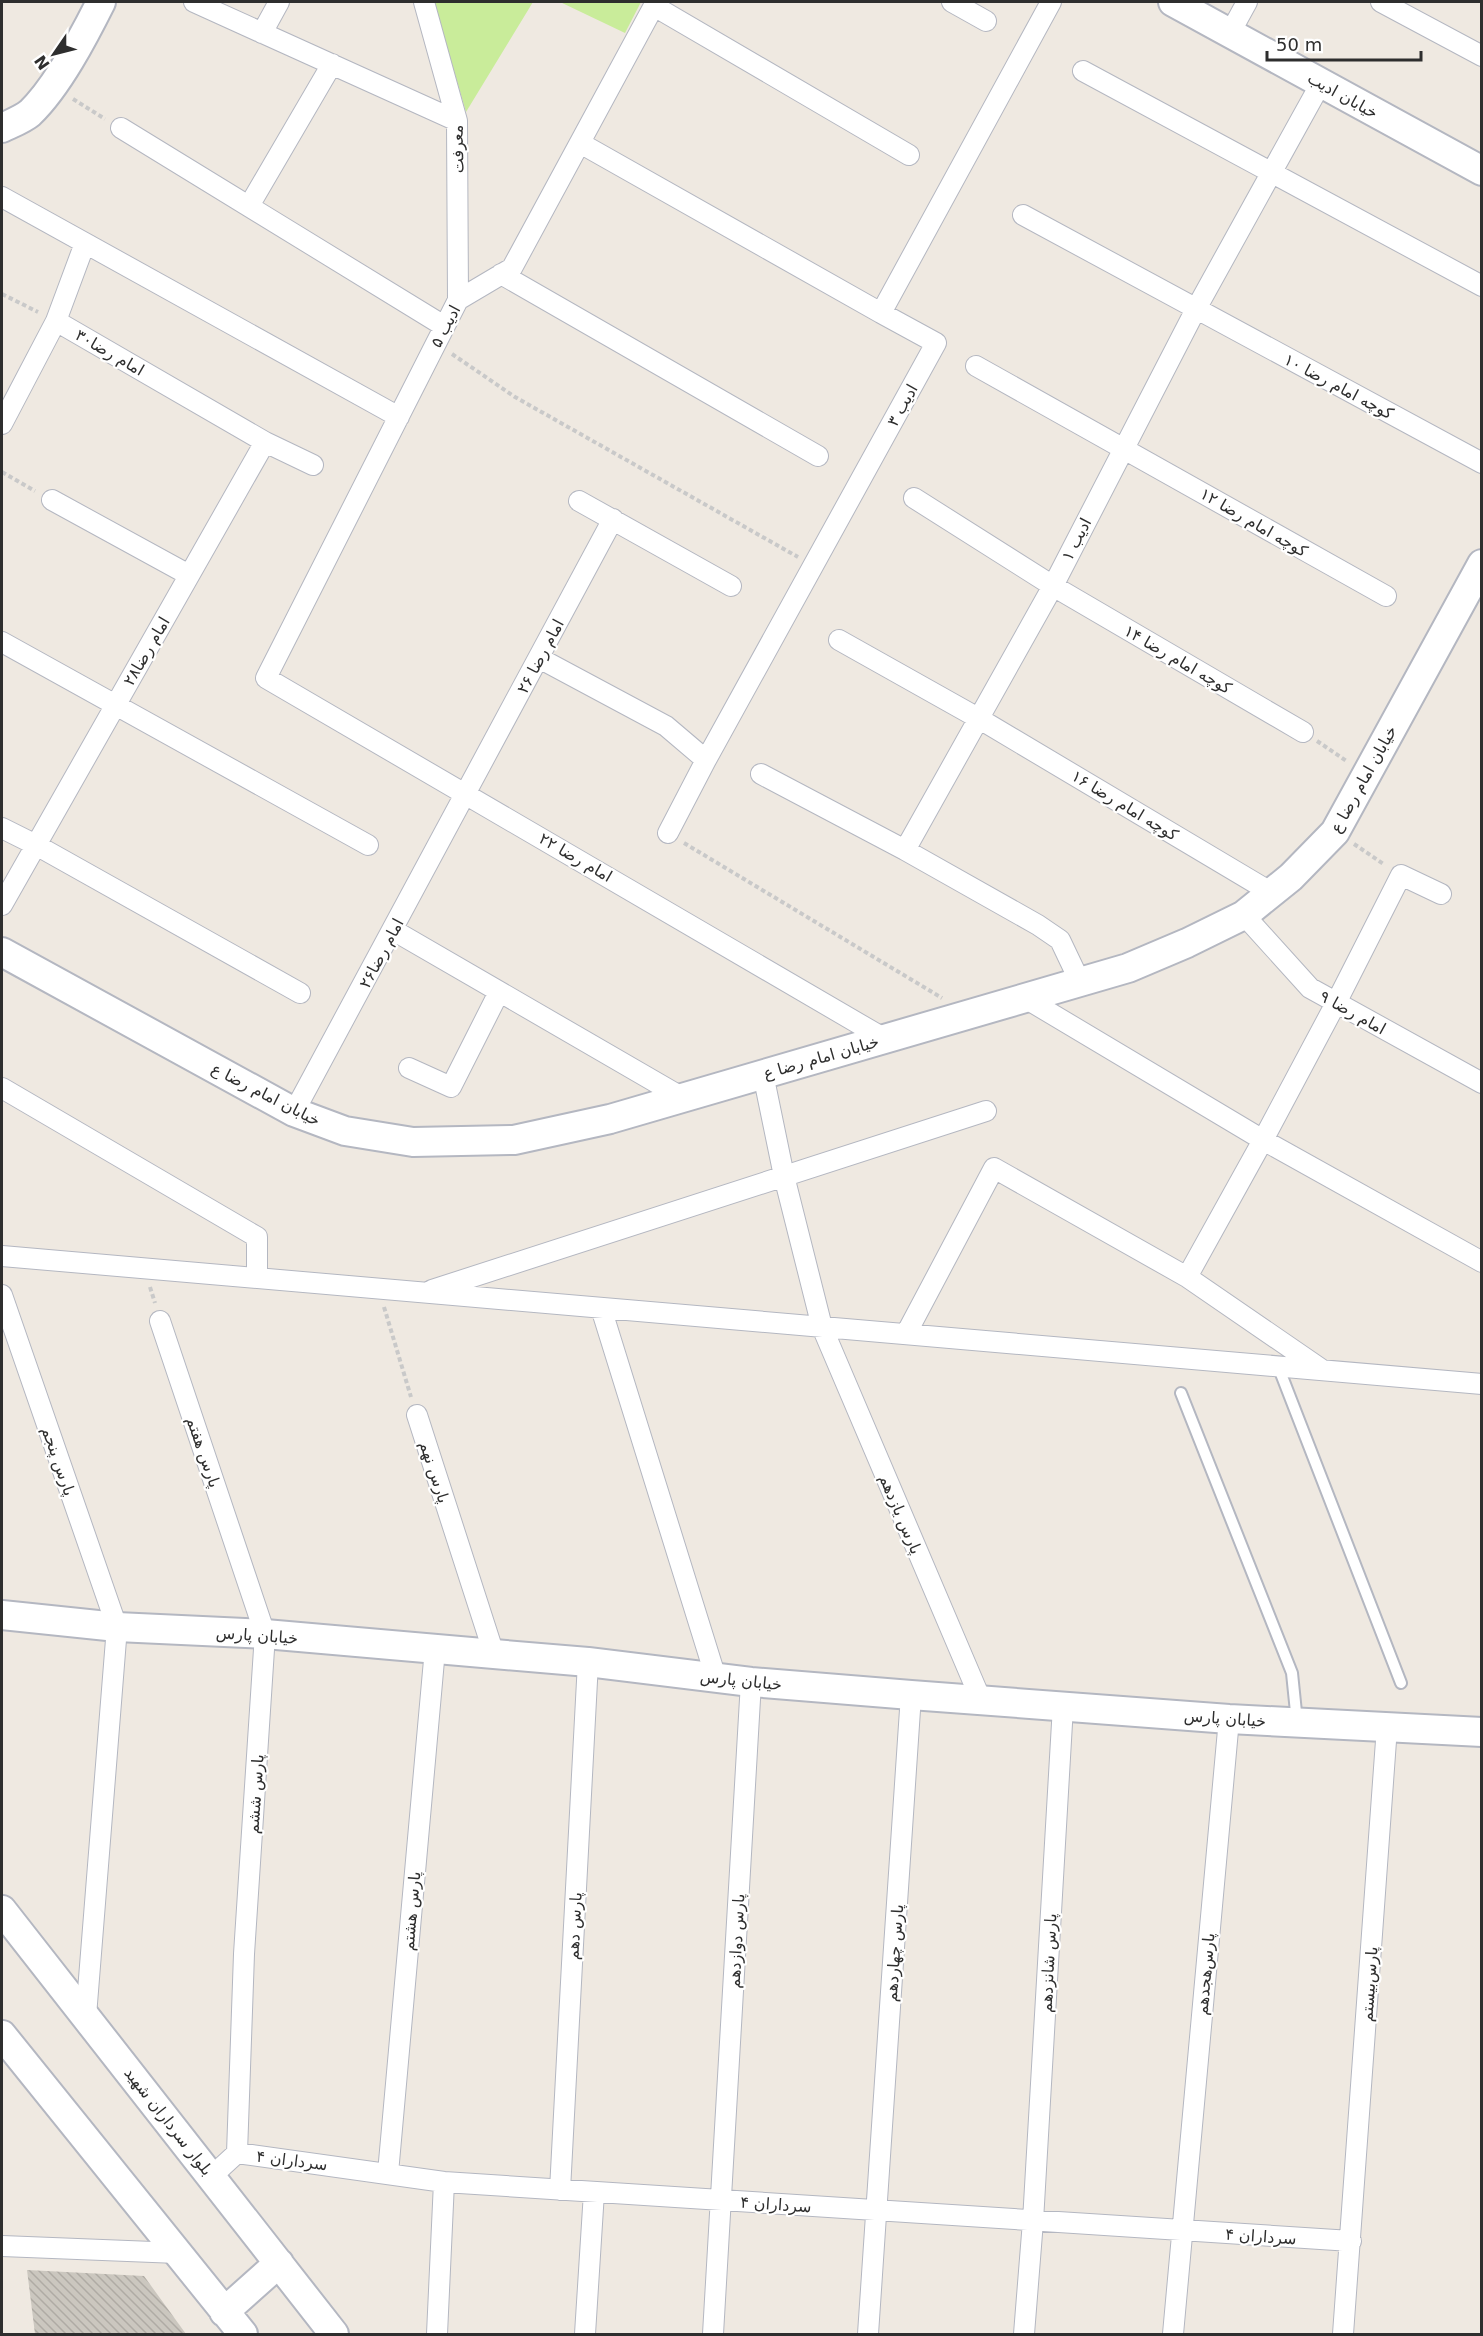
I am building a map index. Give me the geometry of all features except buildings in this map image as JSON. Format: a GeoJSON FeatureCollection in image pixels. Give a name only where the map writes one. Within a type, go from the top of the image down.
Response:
{"type":"FeatureCollection","features":[{"type":"Feature","properties":{"kind":"main road"},"geometry":{"type":"LineString","coordinates":[[2,128],[29,114],[52,86],[86,32],[100,2]]}},
{"type":"Feature","properties":{"kind":"main road","name":"خیابان ادیب"},"geometry":{"type":"LineString","coordinates":[[1173,2],[1482,171]]}},
{"type":"Feature","properties":{"kind":"main road","name":"خیابان امام رضا ع"},"geometry":{"type":"LineString","coordinates":[[2,952],[294,1112],[345,1131],[413,1142],[513,1140],[610,1119],[1128,968],[1244,915],[1291,877],[1335,832],[1482,564]]}},
{"type":"Feature","properties":{"kind":"main road","name":"خیابان پارس"},"geometry":{"type":"LineString","coordinates":[[2,1615],[117,1627],[265,1634],[588,1662],[751,1682],[911,1695],[1229,1719],[1482,1732]]}},
{"type":"Feature","properties":{"kind":"main road","name":"بلوار سرداران شهید"},"geometry":{"type":"LineString","coordinates":[[2,1910],[334,2334]]}},
{"type":"Feature","properties":{"kind":"main road"},"geometry":{"type":"LineString","coordinates":[[4,2042],[243,2334]]}},
{"type":"Feature","properties":{"kind":"main road"},"geometry":{"type":"LineString","coordinates":[[224,2312],[279,2263]]}},
{"type":"Feature","properties":{"kind":"street"},"geometry":{"type":"LineString","coordinates":[[194,2],[457,121]]}},
{"type":"Feature","properties":{"kind":"street"},"geometry":{"type":"LineString","coordinates":[[262,33],[279,2]]}},
{"type":"Feature","properties":{"kind":"street","name":"معرفت"},"geometry":{"type":"LineString","coordinates":[[424,2],[457,121],[458,300]]}},
{"type":"Feature","properties":{"kind":"street"},"geometry":{"type":"LineString","coordinates":[[952,2],[986,21]]}},
{"type":"Feature","properties":{"kind":"street"},"geometry":{"type":"LineString","coordinates":[[580,143],[881,313],[1051,2]]}},
{"type":"Feature","properties":{"kind":"street"},"geometry":{"type":"LineString","coordinates":[[1230,33],[1247,2]]}},
{"type":"Feature","properties":{"kind":"street"},"geometry":{"type":"LineString","coordinates":[[1381,2],[1482,56]]}},
{"type":"Feature","properties":{"kind":"street"},"geometry":{"type":"LineString","coordinates":[[655,4],[909,155]]}},
{"type":"Feature","properties":{"kind":"street","name":"ادیب ۵"},"geometry":{"type":"LineString","coordinates":[[266,678],[458,300],[512,268],[655,4]]}},
{"type":"Feature","properties":{"kind":"street"},"geometry":{"type":"LineString","coordinates":[[249,206],[332,64]]}},
{"type":"Feature","properties":{"kind":"street"},"geometry":{"type":"LineString","coordinates":[[1083,71],[1482,286]]}},
{"type":"Feature","properties":{"kind":"street","name":"ادیب ۱"},"geometry":{"type":"LineString","coordinates":[[905,850],[1053,586],[1196,309],[1321,83]]}},
{"type":"Feature","properties":{"kind":"street"},"geometry":{"type":"LineString","coordinates":[[121,128],[444,326]]}},
{"type":"Feature","properties":{"kind":"street"},"geometry":{"type":"LineString","coordinates":[[2,197],[399,417]]}},
{"type":"Feature","properties":{"kind":"street","name":"کوچه امام رضا ۱۰"},"geometry":{"type":"LineString","coordinates":[[1023,215],[1482,463]]}},
{"type":"Feature","properties":{"kind":"street"},"geometry":{"type":"LineString","coordinates":[[56,321],[85,243]]}},
{"type":"Feature","properties":{"kind":"street"},"geometry":{"type":"LineString","coordinates":[[501,274],[818,456]]}},
{"type":"Feature","properties":{"kind":"street","name":"ادیب ۳"},"geometry":{"type":"LineString","coordinates":[[668,833],[936,343],[881,313]]}},
{"type":"Feature","properties":{"kind":"street","name":"امام رضا۳۰"},"geometry":{"type":"LineString","coordinates":[[2,424],[56,321],[265,442]]}},
{"type":"Feature","properties":{"kind":"street","name":"کوچه امام رضا ۱۲"},"geometry":{"type":"LineString","coordinates":[[976,366],[1386,596]]}},
{"type":"Feature","properties":{"kind":"street"},"geometry":{"type":"LineString","coordinates":[[265,442],[313,465]]}},
{"type":"Feature","properties":{"kind":"street","name":"امام رضا۲۸"},"geometry":{"type":"LineString","coordinates":[[2,905],[265,442]]}},
{"type":"Feature","properties":{"kind":"street","name":"کوچه امام رضا ۱۴"},"geometry":{"type":"LineString","coordinates":[[914,498],[1053,586],[1303,732]]}},
{"type":"Feature","properties":{"kind":"street"},"geometry":{"type":"LineString","coordinates":[[52,500],[189,575]]}},
{"type":"Feature","properties":{"kind":"street"},"geometry":{"type":"LineString","coordinates":[[579,501],[731,586]]}},
{"type":"Feature","properties":{"kind":"street","name":"امام رضا ۲۶"},"geometry":{"type":"LineString","coordinates":[[467,793],[613,519]]}},
{"type":"Feature","properties":{"kind":"street","name":"کوچه امام رضا ۱۶"},"geometry":{"type":"LineString","coordinates":[[839,640],[978,718],[1272,893]]}},
{"type":"Feature","properties":{"kind":"street"},"geometry":{"type":"LineString","coordinates":[[2,642],[368,845]]}},
{"type":"Feature","properties":{"kind":"street"},"geometry":{"type":"LineString","coordinates":[[539,658],[666,726],[706,760]]}},
{"type":"Feature","properties":{"kind":"street","name":"امام رضا ۲۲"},"geometry":{"type":"LineString","coordinates":[[266,678],[467,793],[885,1039]]}},
{"type":"Feature","properties":{"kind":"street"},"geometry":{"type":"LineString","coordinates":[[761,774],[905,850],[1038,925],[1060,940],[1080,982]]}},
{"type":"Feature","properties":{"kind":"street","name":"امام رضا۲۶"},"geometry":{"type":"LineString","coordinates":[[294,1112],[467,793]]}},
{"type":"Feature","properties":{"kind":"street"},"geometry":{"type":"LineString","coordinates":[[2,828],[300,993]]}},
{"type":"Feature","properties":{"kind":"street"},"geometry":{"type":"LineString","coordinates":[[1187,1277],[1336,1003],[1401,875],[1441,894]]}},
{"type":"Feature","properties":{"kind":"street","name":"امام رضا ۹"},"geometry":{"type":"LineString","coordinates":[[1244,915],[1310,988],[1482,1083]]}},
{"type":"Feature","properties":{"kind":"street"},"geometry":{"type":"LineString","coordinates":[[393,930],[683,1098]]}},
{"type":"Feature","properties":{"kind":"street"},"geometry":{"type":"LineString","coordinates":[[409,1068],[451,1087],[499,992]]}},
{"type":"Feature","properties":{"kind":"street"},"geometry":{"type":"LineString","coordinates":[[1025,998],[1263,1140],[1482,1262]]}},
{"type":"Feature","properties":{"kind":"street","name":"پارس‌‌ یازدهم"},"geometry":{"type":"LineString","coordinates":[[763,1074],[784,1176],[822,1327],[981,1700]]}},
{"type":"Feature","properties":{"kind":"street"},"geometry":{"type":"LineString","coordinates":[[2,1088],[257,1237],[257,1278]]}},
{"type":"Feature","properties":{"kind":"street"},"geometry":{"type":"LineString","coordinates":[[424,1292],[986,1111]]}},
{"type":"Feature","properties":{"kind":"street"},"geometry":{"type":"LineString","coordinates":[[906,1334],[994,1168],[1187,1277],[1321,1370]]}},
{"type":"Feature","properties":{"kind":"street"},"geometry":{"type":"LineString","coordinates":[[2,1256],[1482,1384]]}},
{"type":"Feature","properties":{"kind":"street","name":"پارس‌‌ پنجم"},"geometry":{"type":"LineString","coordinates":[[2,1295],[117,1627]]}},
{"type":"Feature","properties":{"kind":"street"},"geometry":{"type":"LineString","coordinates":[[601,1308],[716,1678]]}},
{"type":"Feature","properties":{"kind":"street","name":"پارس‌‌ هفتم"},"geometry":{"type":"LineString","coordinates":[[160,1321],[265,1634]]}},
{"type":"Feature","properties":{"kind":"street","name":"پارس‌‌ نهم"},"geometry":{"type":"LineString","coordinates":[[417,1415],[494,1654]]}},
{"type":"Feature","properties":{"kind":"street"},"geometry":{"type":"LineString","coordinates":[[86,2016],[117,1627]]}},
{"type":"Feature","properties":{"kind":"street","name":"پارس‌‌ ششم"},"geometry":{"type":"LineString","coordinates":[[237,2153],[244,1954],[265,1634]]}},
{"type":"Feature","properties":{"kind":"street","name":"پارس‌‌ هشتم"},"geometry":{"type":"LineString","coordinates":[[388,2172],[435,1649]]}},
{"type":"Feature","properties":{"kind":"street","name":"پارس‌‌ دهم"},"geometry":{"type":"LineString","coordinates":[[560,2190],[588,1662]]}},
{"type":"Feature","properties":{"kind":"street","name":"پارس‌‌ دوازدهم"},"geometry":{"type":"LineString","coordinates":[[713,2334],[751,1682]]}},
{"type":"Feature","properties":{"kind":"street","name":"پارس‌‌ چهاردهم"},"geometry":{"type":"LineString","coordinates":[[868,2334],[911,1695]]}},
{"type":"Feature","properties":{"kind":"street","name":"پارس‌‌ شانزدهم"},"geometry":{"type":"LineString","coordinates":[[1024,2334],[1033,2221],[1063,1706]]}},
{"type":"Feature","properties":{"kind":"street","name":"پارس‌‌هجدهم"},"geometry":{"type":"LineString","coordinates":[[1173,2334],[1229,1719]]}},
{"type":"Feature","properties":{"kind":"street","name":"پارس‌بیستم"},"geometry":{"type":"LineString","coordinates":[[1343,2334],[1387,1727]]}},
{"type":"Feature","properties":{"kind":"street","name":"سرداران ۴"},"geometry":{"type":"LineString","coordinates":[[212,2176],[237,2153],[388,2172],[444,2182],[1351,2241]]}},
{"type":"Feature","properties":{"kind":"street"},"geometry":{"type":"LineString","coordinates":[[437,2334],[444,2182]]}},
{"type":"Feature","properties":{"kind":"street"},"geometry":{"type":"LineString","coordinates":[[585,2334],[594,2192]]}},
{"type":"Feature","properties":{"kind":"street"},"geometry":{"type":"LineString","coordinates":[[2,2246],[178,2253]]}},
{"type":"Feature","properties":{"kind":"lane"},"geometry":{"type":"LineString","coordinates":[[1278,1366],[1401,1683]]}},
{"type":"Feature","properties":{"kind":"lane"},"geometry":{"type":"LineString","coordinates":[[1181,1393],[1292,1673],[1297,1722]]}},
{"type":"Feature","properties":{"kind":"path"},"geometry":{"type":"LineString","coordinates":[[52,86],[121,128]]}},
{"type":"Feature","properties":{"kind":"path"},"geometry":{"type":"LineString","coordinates":[[2,294],[56,321]]}},
{"type":"Feature","properties":{"kind":"path"},"geometry":{"type":"LineString","coordinates":[[444,326],[449,353],[515,397],[813,566]]}},
{"type":"Feature","properties":{"kind":"path"},"geometry":{"type":"LineString","coordinates":[[2,472],[52,500]]}},
{"type":"Feature","properties":{"kind":"path"},"geometry":{"type":"LineString","coordinates":[[1303,732],[1366,775]]}},
{"type":"Feature","properties":{"kind":"path"},"geometry":{"type":"LineString","coordinates":[[1335,832],[1401,875]]}},
{"type":"Feature","properties":{"kind":"path"},"geometry":{"type":"LineString","coordinates":[[668,833],[969,1014]]}},
{"type":"Feature","properties":{"kind":"path"},"geometry":{"type":"LineString","coordinates":[[145,1268],[160,1321]]}},
{"type":"Feature","properties":{"kind":"path"},"geometry":{"type":"LineString","coordinates":[[379,1289],[417,1415]]}},
{"type":"Feature","properties":{"kind":"green space"},"geometry":{"type":"Polygon","coordinates":[[[434,2],[533,2],[466,112],[434,2]]]}},
{"type":"Feature","properties":{"kind":"green space"},"geometry":{"type":"Polygon","coordinates":[[[560,2],[641,2],[625,33],[560,2]]]}}]}
